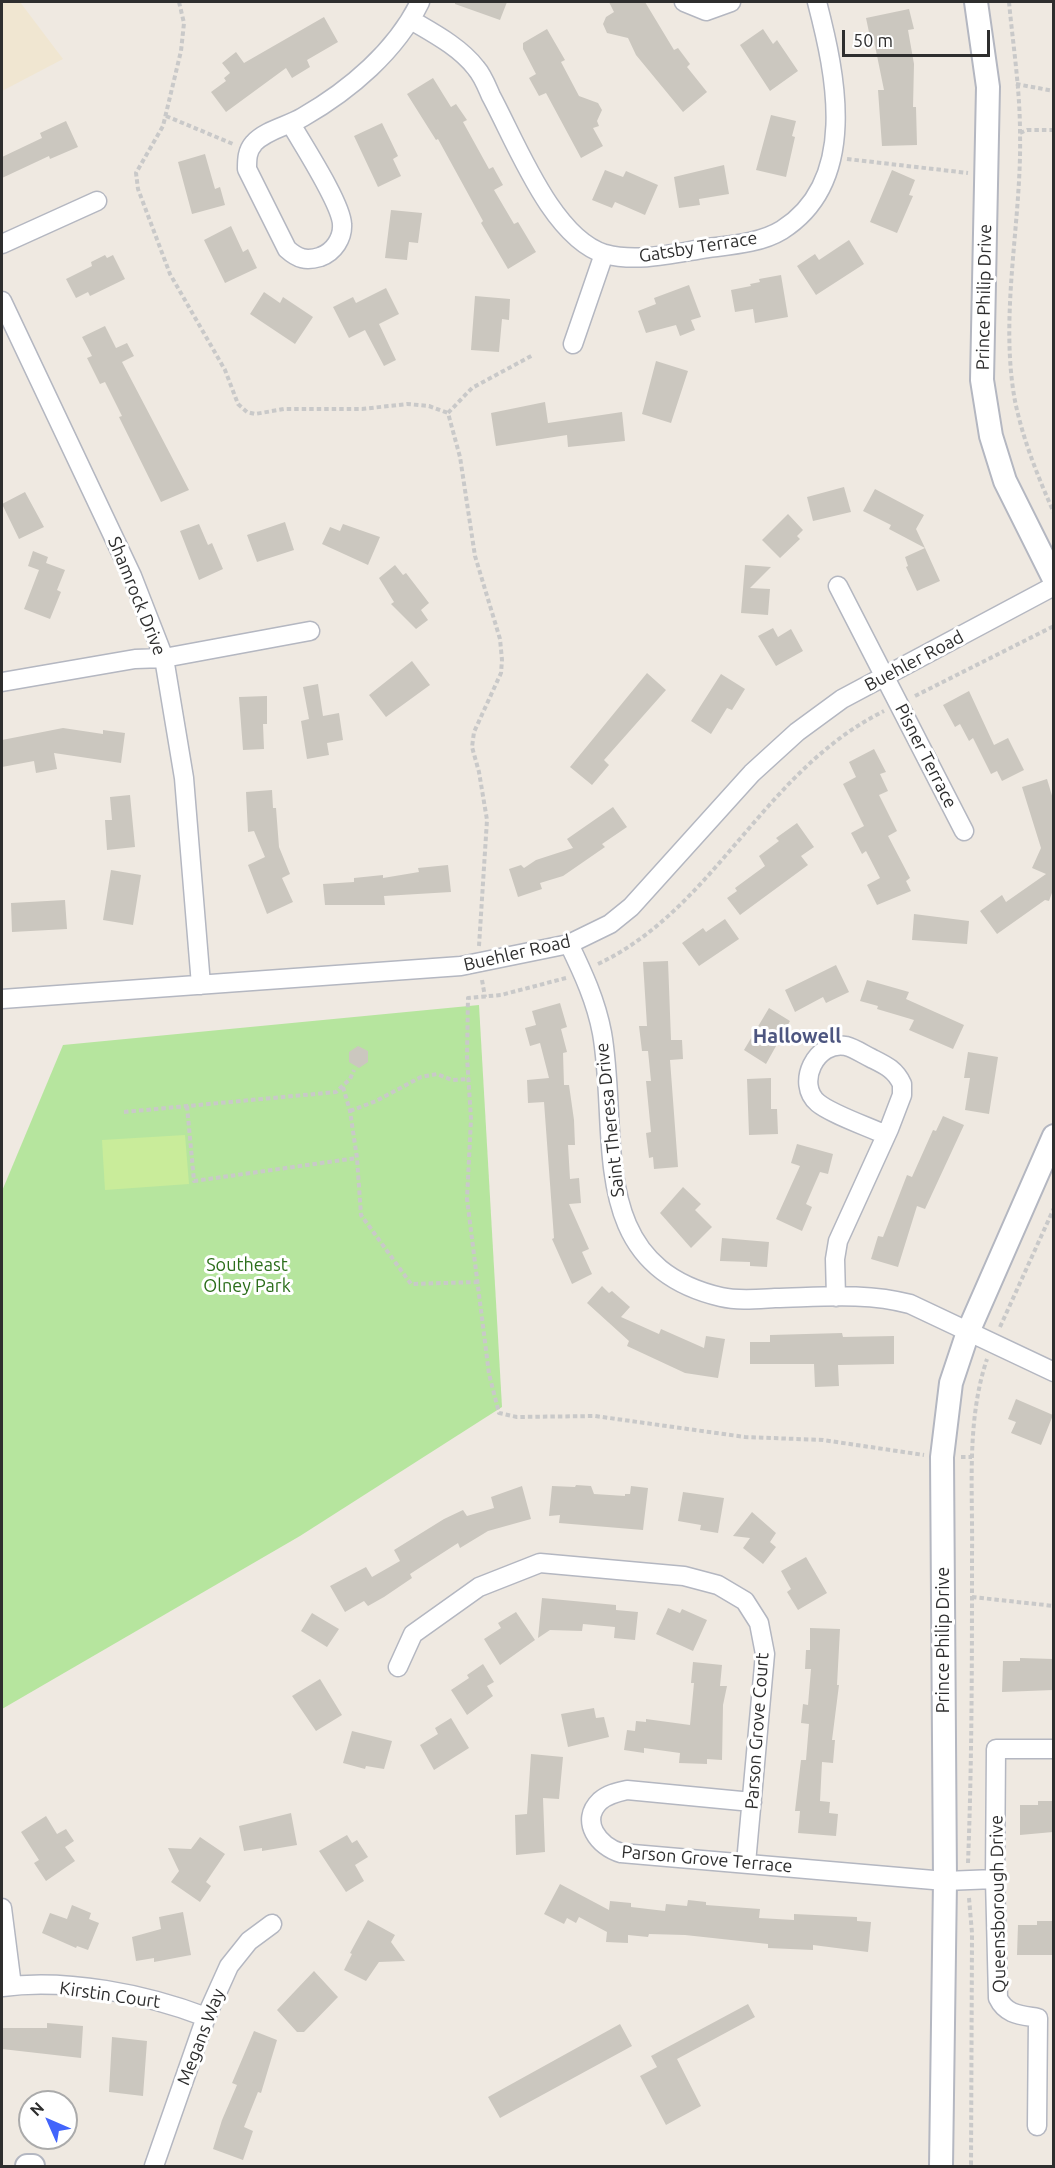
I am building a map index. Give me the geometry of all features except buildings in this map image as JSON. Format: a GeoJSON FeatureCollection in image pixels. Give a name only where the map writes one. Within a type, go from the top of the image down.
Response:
{"type":"FeatureCollection","features":[{"type":"Feature","properties":{"kind":"street"},"geometry":{"type":"LineString","coordinates":[[291,124],[336,207],[342,223],[335,247],[326,255],[312,259],[296,258],[287,249],[247,169],[247,156],[263,135],[291,124],[355,82],[385,52],[411,20],[420,2]]}},
{"type":"Feature","properties":{"kind":"street"},"geometry":{"type":"LineString","coordinates":[[684,2],[706,11],[731,2]]}},
{"type":"Feature","properties":{"kind":"street","name":"Gatsby Terrace"},"geometry":{"type":"LineString","coordinates":[[411,20],[447,42],[476,68],[551,209],[567,230],[604,254],[652,257],[752,242],[781,231],[801,216],[817,196],[834,157],[836,129],[830,51],[817,2]]}},
{"type":"Feature","properties":{"kind":"street","name":"Prince Philip Drive"},"geometry":{"type":"LineString","coordinates":[[976,2],[988,87],[982,380],[991,436],[1005,481],[1053,579]]}},
{"type":"Feature","properties":{"kind":"street"},"geometry":{"type":"LineString","coordinates":[[2,244],[97,201]]}},
{"type":"Feature","properties":{"kind":"street"},"geometry":{"type":"LineString","coordinates":[[573,344],[604,254]]}},
{"type":"Feature","properties":{"kind":"street","name":"Shamrock Drive"},"geometry":{"type":"LineString","coordinates":[[2,301],[132,576],[164,658],[184,778],[201,985]]}},
{"type":"Feature","properties":{"kind":"street","name":"Pisner Terrace"},"geometry":{"type":"LineString","coordinates":[[838,586],[964,831]]}},
{"type":"Feature","properties":{"kind":"street","name":"Buehler Road"},"geometry":{"type":"LineString","coordinates":[[2,999],[461,966],[569,944],[610,924],[631,907],[752,773],[797,732],[842,699],[1053,586]]}},
{"type":"Feature","properties":{"kind":"street"},"geometry":{"type":"LineString","coordinates":[[2,682],[135,659],[164,658],[310,631]]}},
{"type":"Feature","properties":{"kind":"street","name":"Saint Theresa Drive"},"geometry":{"type":"LineString","coordinates":[[569,944],[595,1000],[602,1035],[614,1182],[621,1214],[638,1245],[659,1268],[701,1292],[724,1298],[836,1297],[889,1299],[910,1304],[1053,1372]]}},
{"type":"Feature","properties":{"kind":"street"},"geometry":{"type":"LineString","coordinates":[[836,1297],[835,1259],[838,1241],[886,1135],[902,1095],[902,1084],[897,1074],[889,1066],[845,1046],[831,1047],[819,1055],[807,1078],[809,1090],[818,1103],[886,1135]]}},
{"type":"Feature","properties":{"kind":"street","name":"Prince Philip Drive"},"geometry":{"type":"LineString","coordinates":[[941,2166],[945,1881],[942,1457],[951,1383],[968,1332],[1053,1136]]}},
{"type":"Feature","properties":{"kind":"street","name":"Parson Grove Court"},"geometry":{"type":"LineString","coordinates":[[398,1667],[413,1635],[479,1587],[540,1563],[684,1576],[718,1585],[745,1601],[759,1623],[765,1654],[746,1863]]}},
{"type":"Feature","properties":{"kind":"street","name":"Queensborough Drive"},"geometry":{"type":"LineString","coordinates":[[1037,2126],[1038,2019],[1008,2011],[1003,2008],[998,1998],[995,1880],[996,1749],[1053,1749]]}},
{"type":"Feature","properties":{"kind":"street","name":"Parson Grove Terrace"},"geometry":{"type":"LineString","coordinates":[[752,1802],[627,1790],[601,1801],[592,1820],[596,1837],[611,1851],[945,1881],[995,1880]]}},
{"type":"Feature","properties":{"kind":"street","name":"Kirstin Court"},"geometry":{"type":"LineString","coordinates":[[2,1908],[7,1987],[26,1984],[124,1993],[170,2003],[206,2017]]}},
{"type":"Feature","properties":{"kind":"street","name":"Megans Way"},"geometry":{"type":"LineString","coordinates":[[154,2166],[206,2017],[230,1966],[249,1941],[272,1924]]}},
{"type":"Feature","properties":{"kind":"street"},"geometry":{"type":"LineString","coordinates":[[27,2166],[33,2166]]}},
{"type":"Feature","properties":{"kind":"path"},"geometry":{"type":"LineString","coordinates":[[180,2],[184,23],[181,51],[163,126],[136,174],[138,189],[170,274],[225,370],[238,404],[247,412],[255,414],[284,409],[331,407],[362,409],[407,404],[447,413]]}},
{"type":"Feature","properties":{"kind":"path"},"geometry":{"type":"LineString","coordinates":[[1009,2],[1020,133],[1011,357],[1015,400],[1022,428],[1036,474],[1053,513]]}},
{"type":"Feature","properties":{"kind":"path"},"geometry":{"type":"LineString","coordinates":[[1016,84],[1053,91]]}},
{"type":"Feature","properties":{"kind":"path"},"geometry":{"type":"LineString","coordinates":[[166,116],[250,151]]}},
{"type":"Feature","properties":{"kind":"path"},"geometry":{"type":"LineString","coordinates":[[1020,133],[1027,130],[1053,129]]}},
{"type":"Feature","properties":{"kind":"path"},"geometry":{"type":"LineString","coordinates":[[834,157],[987,175]]}},
{"type":"Feature","properties":{"kind":"path"},"geometry":{"type":"LineString","coordinates":[[447,413],[472,388],[533,355]]}},
{"type":"Feature","properties":{"kind":"path"},"geometry":{"type":"LineString","coordinates":[[447,413],[460,457],[475,556],[500,639],[502,660],[501,673],[474,732],[472,747],[487,819],[478,963],[486,996]]}},
{"type":"Feature","properties":{"kind":"path"},"geometry":{"type":"LineString","coordinates":[[972,1457],[942,1457],[823,1440],[745,1437],[595,1416],[517,1417],[499,1413],[489,1374],[466,1180],[471,1119],[468,998],[538,987],[582,972],[614,957],[652,931],[702,882],[796,774],[828,745],[866,720],[1053,626]]}},
{"type":"Feature","properties":{"kind":"path"},"geometry":{"type":"LineString","coordinates":[[124,1112],[336,1092],[343,1087],[354,1070]]}},
{"type":"Feature","properties":{"kind":"path"},"geometry":{"type":"LineString","coordinates":[[350,1111],[376,1101],[421,1077],[437,1074],[452,1080],[469,1079]]}},
{"type":"Feature","properties":{"kind":"path"},"geometry":{"type":"LineString","coordinates":[[343,1087],[350,1111],[357,1158],[361,1215],[411,1284],[478,1282]]}},
{"type":"Feature","properties":{"kind":"path"},"geometry":{"type":"LineString","coordinates":[[187,1106],[194,1181],[357,1158]]}},
{"type":"Feature","properties":{"kind":"path"},"geometry":{"type":"LineString","coordinates":[[971,2166],[972,1933],[968,1880],[973,1715],[972,1457],[976,1414],[992,1344],[1053,1208]]}},
{"type":"Feature","properties":{"kind":"path"},"geometry":{"type":"LineString","coordinates":[[972,1597],[1053,1606]]}},
{"type":"Feature","properties":{"kind":"shaded area"},"geometry":{"type":"Polygon","coordinates":[[[2,2],[20,2],[63,59],[2,91],[2,2]]]}},
{"type":"Feature","properties":{"kind":"green space","name":"Southeast Olney Park"},"geometry":{"type":"Polygon","coordinates":[[[479,1005],[502,1407],[300,1536],[2,1709],[2,1191],[63,1045],[479,1005]]]}},
{"type":"Feature","properties":{"kind":"green space"},"geometry":{"type":"Polygon","coordinates":[[[185,1135],[189,1184],[105,1190],[102,1140],[185,1135]]]}},
{"type":"Feature","properties":{"kind":"district","name":"Hallowell"},"geometry":{"type":"Point","coordinates":[797,1036]}}]}
